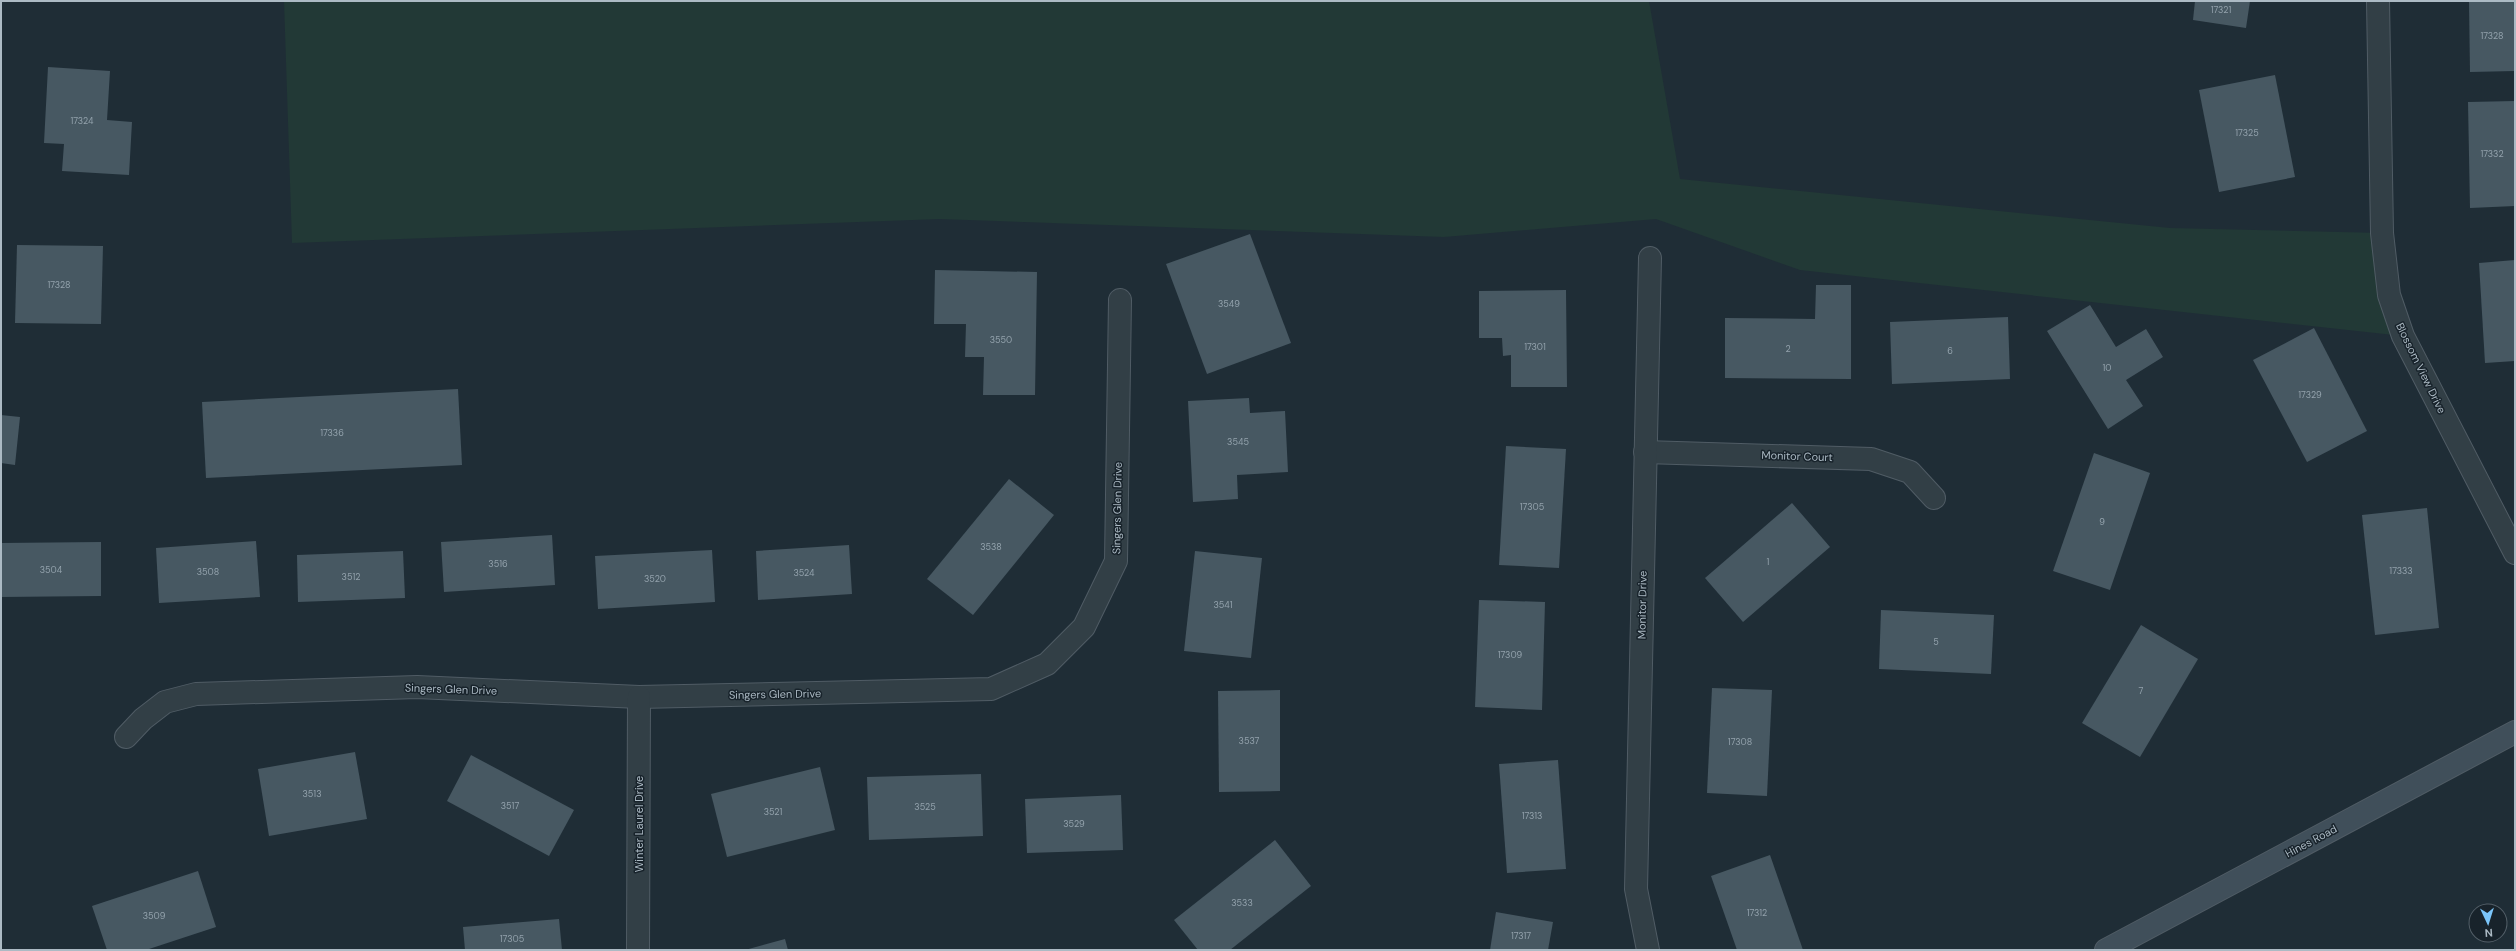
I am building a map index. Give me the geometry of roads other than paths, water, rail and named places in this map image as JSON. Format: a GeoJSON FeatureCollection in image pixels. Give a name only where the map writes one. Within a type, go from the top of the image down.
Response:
{"type":"FeatureCollection","features":[{"type":"Feature","properties":{"kind":"street","name":"Blossom View Drive"},"geometry":{"type":"LineString","coordinates":[[2378,1],[2382,233],[2389,295],[2403,336],[2515,552]]}},
{"type":"Feature","properties":{"kind":"street","name":"Monitor Drive"},"geometry":{"type":"LineString","coordinates":[[1648,950],[1636,888],[1650,258]]}},
{"type":"Feature","properties":{"kind":"street","name":"Singers Glen Drive"},"geometry":{"type":"LineString","coordinates":[[126,737],[143,719],[165,702],[196,694],[417,687],[639,697],[991,689],[1047,664],[1084,626],[1116,561],[1120,300]]}},
{"type":"Feature","properties":{"kind":"street","name":"Monitor Court"},"geometry":{"type":"LineString","coordinates":[[1645,452],[1871,458],[1910,472],[1934,498]]}},
{"type":"Feature","properties":{"kind":"street","name":"Winter Laurel Drive"},"geometry":{"type":"LineString","coordinates":[[638,950],[639,697]]}},
{"type":"Feature","properties":{"kind":"street","name":"Hines Road"},"geometry":{"type":"LineString","coordinates":[[2106,950],[2515,732]]}}]}
